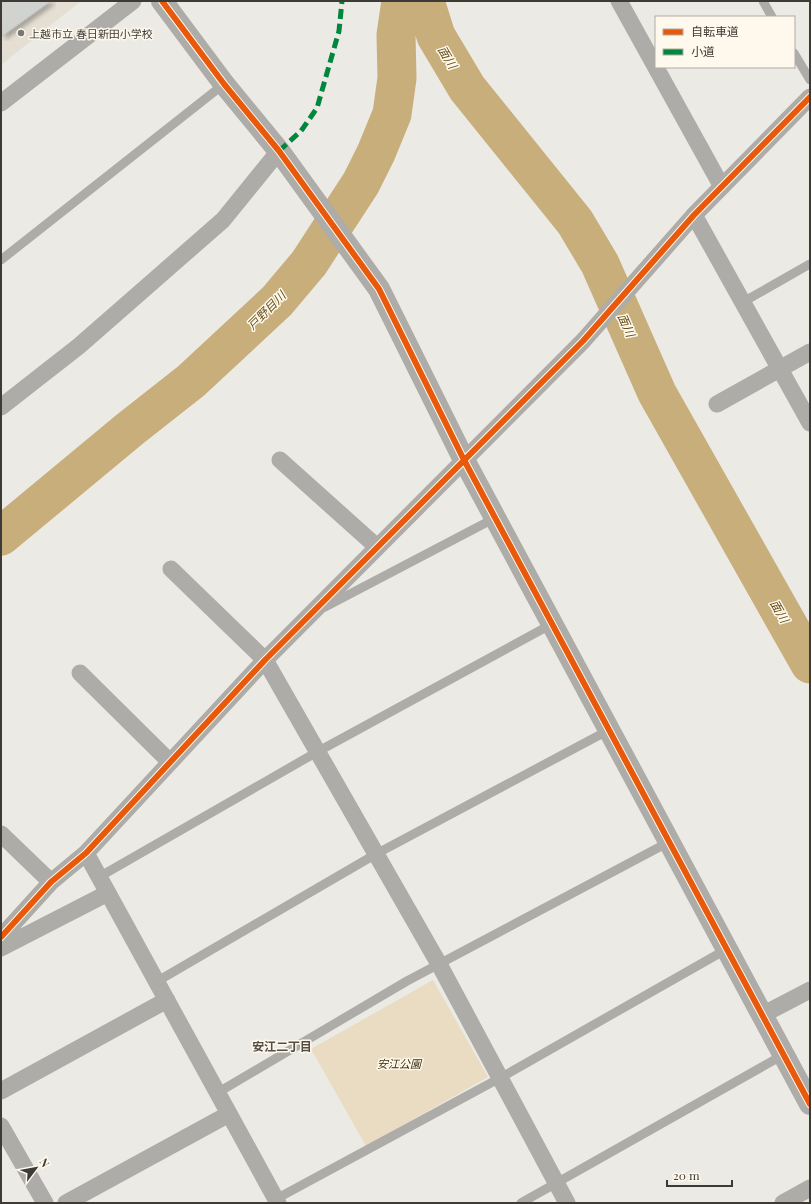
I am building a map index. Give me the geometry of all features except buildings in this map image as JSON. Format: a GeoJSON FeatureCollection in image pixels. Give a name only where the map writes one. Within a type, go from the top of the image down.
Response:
{"type":"FeatureCollection","features":[{"type":"Feature","properties":{"kind":"street"},"geometry":{"type":"LineString","coordinates":[[1,103],[133,1]]}},
{"type":"Feature","properties":{"kind":"street"},"geometry":{"type":"LineString","coordinates":[[162,1],[224,84],[279,151],[379,289],[464,460],[810,1104]]}},
{"type":"Feature","properties":{"kind":"street"},"geometry":{"type":"LineString","coordinates":[[618,1],[655,67]]}},
{"type":"Feature","properties":{"kind":"street"},"geometry":{"type":"LineString","coordinates":[[656,68],[722,186]]}},
{"type":"Feature","properties":{"kind":"street"},"geometry":{"type":"LineString","coordinates":[[1,937],[51,882],[86,853],[265,660],[583,341],[694,215],[810,97]]}},
{"type":"Feature","properties":{"kind":"street"},"geometry":{"type":"LineString","coordinates":[[1,407],[79,346],[223,220],[279,151]]}},
{"type":"Feature","properties":{"kind":"street"},"geometry":{"type":"LineString","coordinates":[[694,215],[810,423]]}},
{"type":"Feature","properties":{"kind":"street"},"geometry":{"type":"LineString","coordinates":[[717,404],[810,352]]}},
{"type":"Feature","properties":{"kind":"street"},"geometry":{"type":"LineString","coordinates":[[280,460],[377,547]]}},
{"type":"Feature","properties":{"kind":"street"},"geometry":{"type":"LineString","coordinates":[[171,568],[265,660],[439,964],[567,1203]]}},
{"type":"Feature","properties":{"kind":"street"},"geometry":{"type":"LineString","coordinates":[[80,673],[170,762]]}},
{"type":"Feature","properties":{"kind":"street"},"geometry":{"type":"LineString","coordinates":[[1,834],[51,882]]}},
{"type":"Feature","properties":{"kind":"street"},"geometry":{"type":"LineString","coordinates":[[86,853],[277,1201]]}},
{"type":"Feature","properties":{"kind":"street"},"geometry":{"type":"LineString","coordinates":[[1,948],[108,893]]}},
{"type":"Feature","properties":{"kind":"street"},"geometry":{"type":"LineString","coordinates":[[762,1015],[810,990]]}},
{"type":"Feature","properties":{"kind":"street"},"geometry":{"type":"LineString","coordinates":[[1,1091],[167,1000]]}},
{"type":"Feature","properties":{"kind":"street"},"geometry":{"type":"LineString","coordinates":[[66,1203],[229,1114]]}},
{"type":"Feature","properties":{"kind":"street"},"geometry":{"type":"LineString","coordinates":[[1,1126],[45,1203]]}},
{"type":"Feature","properties":{"kind":"street"},"geometry":{"type":"LineString","coordinates":[[783,1203],[810,1188]]}},
{"type":"Feature","properties":{"kind":"lane"},"geometry":{"type":"LineString","coordinates":[[763,1],[771,16]]}},
{"type":"Feature","properties":{"kind":"lane"},"geometry":{"type":"LineString","coordinates":[[795,55],[810,80]]}},
{"type":"Feature","properties":{"kind":"lane"},"geometry":{"type":"LineString","coordinates":[[1,260],[224,84]]}},
{"type":"Feature","properties":{"kind":"lane"},"geometry":{"type":"LineString","coordinates":[[743,302],[810,264]]}},
{"type":"Feature","properties":{"kind":"lane"},"geometry":{"type":"LineString","coordinates":[[311,614],[495,518]]}},
{"type":"Feature","properties":{"kind":"lane"},"geometry":{"type":"LineString","coordinates":[[99,877],[318,752],[552,624]]}},
{"type":"Feature","properties":{"kind":"lane"},"geometry":{"type":"LineString","coordinates":[[156,982],[376,854],[609,730]]}},
{"type":"Feature","properties":{"kind":"lane"},"geometry":{"type":"LineString","coordinates":[[217,1093],[407,981],[669,842]]}},
{"type":"Feature","properties":{"kind":"lane"},"geometry":{"type":"LineString","coordinates":[[277,1201],[500,1078],[727,949]]}},
{"type":"Feature","properties":{"kind":"lane"},"geometry":{"type":"LineString","coordinates":[[521,1203],[783,1054]]}},
{"type":"Feature","properties":{"kind":"shaded area","name":"上越市立 春日新田小学校"},"geometry":{"type":"Polygon","coordinates":[[[1,1],[81,1],[1,65],[1,1]]]}},
{"type":"Feature","properties":{"kind":"green space","name":"安江公園"},"geometry":{"type":"Polygon","coordinates":[[[433,980],[488,1077],[366,1146],[311,1049],[433,980]]]}},
{"type":"Feature","properties":{"kind":"waterway","name":"戸野目川"},"geometry":{"type":"LineString","coordinates":[[1,536],[130,429],[191,381],[277,301],[309,263],[361,183],[376,153],[392,114],[397,78],[396,35],[401,1]]}},
{"type":"Feature","properties":{"kind":"waterway","name":"面川"},"geometry":{"type":"LineString","coordinates":[[425,1],[436,36],[467,88],[575,222],[600,264],[657,393],[810,664]]}},
{"type":"Feature","properties":{"kind":"marked path"},"geometry":{"type":"LineString","coordinates":[[279,151],[301,131],[317,108],[339,31],[342,1]]}},
{"type":"Feature","properties":{"kind":"cycle path"},"geometry":{"type":"LineString","coordinates":[[162,1],[224,84],[279,151],[379,289],[464,460],[810,1104]]}},
{"type":"Feature","properties":{"kind":"cycle path"},"geometry":{"type":"LineString","coordinates":[[1,937],[51,882],[86,853],[265,660],[583,341],[694,215],[810,97]]}},
{"type":"Feature","properties":{"kind":"place","name":"上越市立 春日新田小学校"},"geometry":{"type":"Point","coordinates":[21,33]}},
{"type":"Feature","properties":{"kind":"district","name":"安江二丁目"},"geometry":{"type":"Point","coordinates":[282,1046]}}]}
